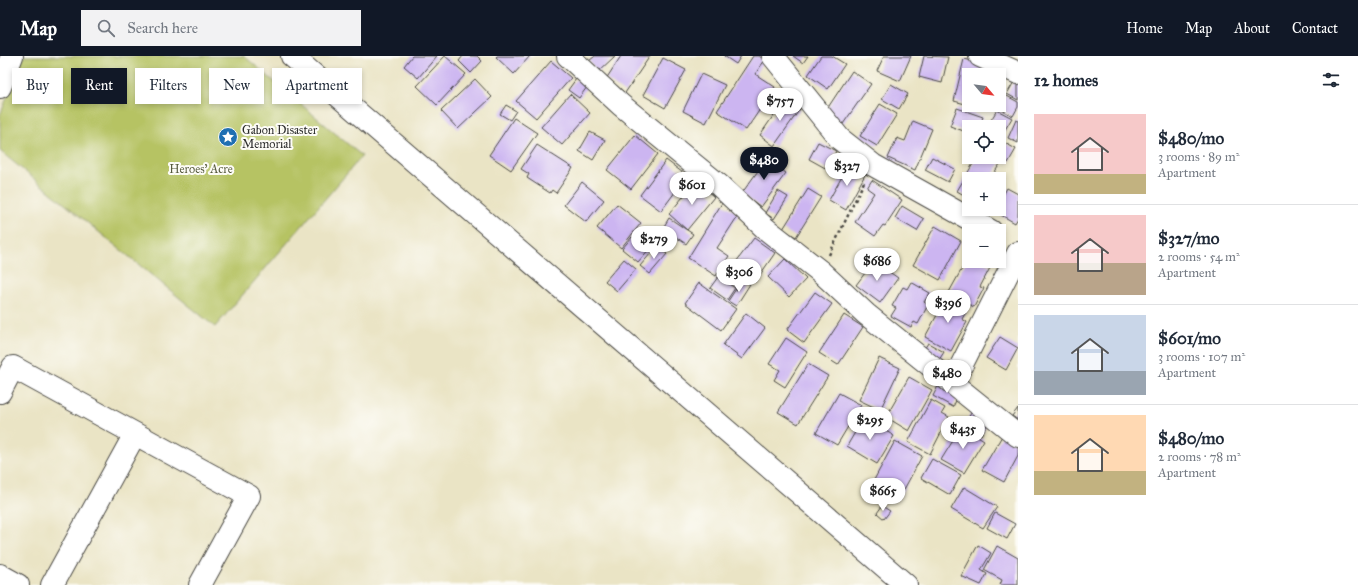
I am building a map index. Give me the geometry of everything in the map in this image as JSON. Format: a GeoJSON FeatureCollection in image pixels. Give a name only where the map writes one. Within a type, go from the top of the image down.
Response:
{"type":"FeatureCollection","features":[{"type":"Feature","properties":{"kind":"street"},"geometry":{"type":"LineString","coordinates":[[0,87],[12,56]]}},
{"type":"Feature","properties":{"kind":"street"},"geometry":{"type":"LineString","coordinates":[[292,56],[906,585]]}},
{"type":"Feature","properties":{"kind":"street"},"geometry":{"type":"LineString","coordinates":[[568,56],[620,105],[718,185],[766,229],[821,272],[872,319],[953,382],[1018,436]]}},
{"type":"Feature","properties":{"kind":"street"},"geometry":{"type":"LineString","coordinates":[[772,56],[840,139],[873,165],[978,224]]}},
{"type":"Feature","properties":{"kind":"street"},"geometry":{"type":"LineString","coordinates":[[980,56],[1018,74]]}},
{"type":"Feature","properties":{"kind":"street"},"geometry":{"type":"LineString","coordinates":[[1006,239],[1018,246]]}},
{"type":"Feature","properties":{"kind":"street"},"geometry":{"type":"LineString","coordinates":[[953,382],[1018,253]]}},
{"type":"Feature","properties":{"kind":"street"},"geometry":{"type":"LineString","coordinates":[[0,392],[13,367],[249,496],[200,585]]}},
{"type":"Feature","properties":{"kind":"street"},"geometry":{"type":"LineString","coordinates":[[52,585],[135,434]]}},
{"type":"Feature","properties":{"kind":"street"},"geometry":{"type":"LineString","coordinates":[[0,575],[18,585]]}},
{"type":"Feature","properties":{"kind":"path"},"geometry":{"type":"LineString","coordinates":[[821,272],[873,165]]}},
{"type":"Feature","properties":{"kind":"green space","name":"Heroes' Acre"},"geometry":{"type":"Polygon","coordinates":[[[24,56],[244,56],[258,68],[209,68],[209,104],[264,104],[264,73],[272,80],[272,104],[301,104],[362,156],[215,327],[0,151],[0,115],[12,86],[12,104],[63,104],[63,68],[19,68],[24,56]]]}},
{"type":"Feature","properties":{"kind":"building"},"geometry":{"type":"Polygon","coordinates":[[[412,56],[437,56],[418,78],[404,66],[412,56]]]}},
{"type":"Feature","properties":{"kind":"building"},"geometry":{"type":"Polygon","coordinates":[[[445,56],[466,74],[437,105],[417,86],[445,56]]]}},
{"type":"Feature","properties":{"kind":"building"},"geometry":{"type":"Polygon","coordinates":[[[463,56],[477,56],[482,61],[471,73],[459,61],[463,56]]]}},
{"type":"Feature","properties":{"kind":"building"},"geometry":{"type":"Polygon","coordinates":[[[530,56],[514,74],[496,57],[530,56]]]}},
{"type":"Feature","properties":{"kind":"building"},"geometry":{"type":"Polygon","coordinates":[[[595,56],[615,56],[598,72],[589,61],[595,56]]]}},
{"type":"Feature","properties":{"kind":"building"},"geometry":{"type":"Polygon","coordinates":[[[621,56],[650,56],[625,93],[606,79],[621,56]]]}},
{"type":"Feature","properties":{"kind":"building"},"geometry":{"type":"Polygon","coordinates":[[[724,56],[741,56],[736,64],[724,56]]]}},
{"type":"Feature","properties":{"kind":"building"},"geometry":{"type":"Polygon","coordinates":[[[753,56],[759,56],[765,60],[755,74],[775,87],[746,130],[717,111],[753,56]]]}},
{"type":"Feature","properties":{"kind":"building"},"geometry":{"type":"Polygon","coordinates":[[[793,56],[808,56],[803,63],[793,56]]]}},
{"type":"Feature","properties":{"kind":"building"},"geometry":{"type":"Polygon","coordinates":[[[821,56],[832,56],[845,64],[828,89],[808,75],[821,56]]]}},
{"type":"Feature","properties":{"kind":"building"},"geometry":{"type":"Polygon","coordinates":[[[884,56],[911,56],[900,81],[877,71],[884,56]]]}},
{"type":"Feature","properties":{"kind":"building"},"geometry":{"type":"Polygon","coordinates":[[[924,56],[948,57],[942,83],[919,77],[924,56]]]}},
{"type":"Feature","properties":{"kind":"building"},"geometry":{"type":"Polygon","coordinates":[[[663,58],[686,70],[665,108],[643,95],[663,58]]]}},
{"type":"Feature","properties":{"kind":"building"},"geometry":{"type":"Polygon","coordinates":[[[964,59],[986,64],[985,68],[962,68],[962,103],[954,101],[964,59]]]}},
{"type":"Feature","properties":{"kind":"building"},"geometry":{"type":"Polygon","coordinates":[[[551,61],[571,78],[536,118],[516,101],[551,61]]]}},
{"type":"Feature","properties":{"kind":"building"},"geometry":{"type":"Polygon","coordinates":[[[852,71],[871,84],[843,124],[825,112],[852,71]]]}},
{"type":"Feature","properties":{"kind":"building"},"geometry":{"type":"Polygon","coordinates":[[[701,74],[725,85],[706,123],[683,111],[701,74]]]}},
{"type":"Feature","properties":{"kind":"building"},"geometry":{"type":"Polygon","coordinates":[[[475,79],[492,97],[458,129],[441,111],[475,79]]]}},
{"type":"Feature","properties":{"kind":"building"},"geometry":{"type":"Polygon","coordinates":[[[576,79],[587,87],[579,98],[568,90],[576,79]]]}},
{"type":"Feature","properties":{"kind":"building"},"geometry":{"type":"Polygon","coordinates":[[[1015,80],[1018,82],[1018,100],[1007,94],[1015,80]]]}},
{"type":"Feature","properties":{"kind":"building"},"geometry":{"type":"Polygon","coordinates":[[[891,84],[908,94],[899,109],[882,99],[891,84]]]}},
{"type":"Feature","properties":{"kind":"building"},"geometry":{"type":"Polygon","coordinates":[[[570,94],[590,113],[562,145],[541,127],[570,94]]]}},
{"type":"Feature","properties":{"kind":"building"},"geometry":{"type":"Polygon","coordinates":[[[1006,96],[1018,102],[1018,107],[1013,116],[1006,112],[1006,96]]]}},
{"type":"Feature","properties":{"kind":"building"},"geometry":{"type":"Polygon","coordinates":[[[785,99],[800,109],[774,146],[760,135],[785,99]]]}},
{"type":"Feature","properties":{"kind":"building"},"geometry":{"type":"Polygon","coordinates":[[[880,104],[897,114],[877,146],[860,136],[880,104]]]}},
{"type":"Feature","properties":{"kind":"building"},"geometry":{"type":"Polygon","coordinates":[[[506,105],[516,111],[510,120],[500,114],[506,105]]]}},
{"type":"Feature","properties":{"kind":"building"},"geometry":{"type":"Polygon","coordinates":[[[957,108],[962,110],[962,112],[969,112],[983,117],[982,120],[962,120],[962,130],[950,126],[957,108]]]}},
{"type":"Feature","properties":{"kind":"building"},"geometry":{"type":"Polygon","coordinates":[[[996,112],[1001,112],[1012,118],[1006,128],[1006,120],[991,120],[996,112]]]}},
{"type":"Feature","properties":{"kind":"building"},"geometry":{"type":"Polygon","coordinates":[[[514,118],[537,133],[511,170],[489,155],[514,118]]]}},
{"type":"Feature","properties":{"kind":"building"},"geometry":{"type":"Polygon","coordinates":[[[1016,120],[1018,121],[1018,143],[1008,138],[1016,120]]]}},
{"type":"Feature","properties":{"kind":"building"},"geometry":{"type":"Polygon","coordinates":[[[913,121],[932,129],[915,170],[888,158],[897,138],[905,141],[913,121]]]}},
{"type":"Feature","properties":{"kind":"building"},"geometry":{"type":"Polygon","coordinates":[[[590,132],[605,140],[593,160],[579,151],[590,132]]]}},
{"type":"Feature","properties":{"kind":"building"},"geometry":{"type":"Polygon","coordinates":[[[635,135],[658,154],[631,189],[607,170],[635,135]]]}},
{"type":"Feature","properties":{"kind":"building"},"geometry":{"type":"Polygon","coordinates":[[[818,142],[836,151],[827,169],[809,159],[818,142]]]}},
{"type":"Feature","properties":{"kind":"building"},"geometry":{"type":"Polygon","coordinates":[[[1006,144],[1016,149],[1008,163],[1006,162],[1006,144]]]}},
{"type":"Feature","properties":{"kind":"building"},"geometry":{"type":"Polygon","coordinates":[[[537,145],[573,168],[556,193],[552,190],[550,193],[527,178],[529,174],[521,169],[537,145]]]}},
{"type":"Feature","properties":{"kind":"building"},"geometry":{"type":"Polygon","coordinates":[[[761,155],[786,173],[761,207],[742,193],[760,168],[754,164],[761,155]]]}},
{"type":"Feature","properties":{"kind":"building"},"geometry":{"type":"Polygon","coordinates":[[[932,157],[955,169],[948,182],[925,170],[932,157]]]}},
{"type":"Feature","properties":{"kind":"building"},"geometry":{"type":"Polygon","coordinates":[[[666,160],[687,176],[661,211],[640,195],[666,160]]]}},
{"type":"Feature","properties":{"kind":"building"},"geometry":{"type":"Polygon","coordinates":[[[849,164],[866,173],[846,210],[829,200],[849,164]]]}},
{"type":"Feature","properties":{"kind":"building"},"geometry":{"type":"Polygon","coordinates":[[[973,164],[1000,164],[995,172],[968,172],[973,164]]]}},
{"type":"Feature","properties":{"kind":"building"},"geometry":{"type":"Polygon","coordinates":[[[872,180],[902,200],[885,226],[883,225],[875,236],[855,222],[874,193],[867,188],[872,180]]]}},
{"type":"Feature","properties":{"kind":"building"},"geometry":{"type":"Polygon","coordinates":[[[696,181],[714,197],[687,230],[669,214],[696,181]]]}},
{"type":"Feature","properties":{"kind":"building"},"geometry":{"type":"Polygon","coordinates":[[[582,182],[604,200],[586,222],[564,205],[582,182]]]}},
{"type":"Feature","properties":{"kind":"building"},"geometry":{"type":"Polygon","coordinates":[[[962,182],[962,194],[957,191],[962,182]]]}},
{"type":"Feature","properties":{"kind":"building"},"geometry":{"type":"Polygon","coordinates":[[[1007,188],[1018,194],[1018,218],[1015,223],[1003,216],[1006,216],[1007,188]]]}},
{"type":"Feature","properties":{"kind":"building"},"geometry":{"type":"Polygon","coordinates":[[[808,189],[821,197],[796,237],[783,229],[808,189]]]}},
{"type":"Feature","properties":{"kind":"building"},"geometry":{"type":"Polygon","coordinates":[[[778,191],[788,197],[774,219],[765,213],[778,191]]]}},
{"type":"Feature","properties":{"kind":"building"},"geometry":{"type":"Polygon","coordinates":[[[722,203],[739,214],[717,248],[729,256],[716,276],[688,258],[722,203]]]}},
{"type":"Feature","properties":{"kind":"building"},"geometry":{"type":"Polygon","coordinates":[[[617,204],[641,223],[621,248],[597,228],[617,204]]]}},
{"type":"Feature","properties":{"kind":"building"},"geometry":{"type":"Polygon","coordinates":[[[902,206],[924,219],[917,231],[895,218],[902,206]]]}},
{"type":"Feature","properties":{"kind":"building"},"geometry":{"type":"Polygon","coordinates":[[[669,218],[693,234],[686,244],[663,228],[669,218]]]}},
{"type":"Feature","properties":{"kind":"building"},"geometry":{"type":"Polygon","coordinates":[[[935,226],[961,241],[940,280],[913,265],[935,226]]]}},
{"type":"Feature","properties":{"kind":"building"},"geometry":{"type":"Polygon","coordinates":[[[648,231],[658,239],[638,262],[622,249],[632,237],[638,243],[648,231]]]}},
{"type":"Feature","properties":{"kind":"building"},"geometry":{"type":"Polygon","coordinates":[[[754,238],[775,253],[755,282],[733,266],[754,238]]]}},
{"type":"Feature","properties":{"kind":"building"},"geometry":{"type":"Polygon","coordinates":[[[657,246],[667,254],[650,274],[640,266],[657,246]]]}},
{"type":"Feature","properties":{"kind":"building"},"geometry":{"type":"Polygon","coordinates":[[[624,259],[636,269],[617,291],[605,281],[624,259]]]}},
{"type":"Feature","properties":{"kind":"building"},"geometry":{"type":"Polygon","coordinates":[[[785,259],[806,279],[789,297],[768,277],[785,259]]]}},
{"type":"Feature","properties":{"kind":"building"},"geometry":{"type":"Polygon","coordinates":[[[874,261],[898,278],[880,303],[856,285],[874,261]]]}},
{"type":"Feature","properties":{"kind":"building"},"geometry":{"type":"Polygon","coordinates":[[[962,268],[990,268],[980,287],[984,288],[974,307],[948,294],[962,268]]]}},
{"type":"Feature","properties":{"kind":"building"},"geometry":{"type":"Polygon","coordinates":[[[718,277],[735,288],[727,300],[710,288],[718,277]]]}},
{"type":"Feature","properties":{"kind":"building"},"geometry":{"type":"Polygon","coordinates":[[[742,280],[750,284],[736,306],[728,301],[742,280]]]}},
{"type":"Feature","properties":{"kind":"building"},"geometry":{"type":"Polygon","coordinates":[[[911,282],[930,293],[924,302],[928,305],[918,324],[914,322],[911,327],[891,316],[896,308],[892,306],[903,287],[907,289],[911,282]]]}},
{"type":"Feature","properties":{"kind":"building"},"geometry":{"type":"Polygon","coordinates":[[[699,283],[736,309],[721,330],[685,303],[699,283]]]}},
{"type":"Feature","properties":{"kind":"building"},"geometry":{"type":"Polygon","coordinates":[[[815,292],[832,304],[804,343],[787,330],[815,292]]]}},
{"type":"Feature","properties":{"kind":"building"},"geometry":{"type":"Polygon","coordinates":[[[948,295],[966,305],[963,311],[966,312],[962,319],[967,322],[951,351],[925,337],[948,295]]]}},
{"type":"Feature","properties":{"kind":"building"},"geometry":{"type":"Polygon","coordinates":[[[746,313],[765,328],[742,359],[723,345],[746,313]]]}},
{"type":"Feature","properties":{"kind":"building"},"geometry":{"type":"Polygon","coordinates":[[[844,315],[863,327],[838,365],[819,353],[844,315]]]}},
{"type":"Feature","properties":{"kind":"building"},"geometry":{"type":"Polygon","coordinates":[[[1000,337],[1018,348],[1006,370],[986,358],[1000,337]]]}},
{"type":"Feature","properties":{"kind":"building"},"geometry":{"type":"Polygon","coordinates":[[[786,338],[807,352],[785,387],[774,380],[780,370],[769,364],[786,338]]]}},
{"type":"Feature","properties":{"kind":"building"},"geometry":{"type":"Polygon","coordinates":[[[928,343],[944,352],[937,363],[921,354],[928,343]]]}},
{"type":"Feature","properties":{"kind":"building"},"geometry":{"type":"Polygon","coordinates":[[[879,358],[900,368],[880,410],[859,400],[879,358]]]}},
{"type":"Feature","properties":{"kind":"building"},"geometry":{"type":"Polygon","coordinates":[[[808,364],[828,376],[798,424],[778,412],[808,364]]]}},
{"type":"Feature","properties":{"kind":"building"},"geometry":{"type":"Polygon","coordinates":[[[909,377],[932,390],[909,431],[886,417],[909,377]]]}},
{"type":"Feature","properties":{"kind":"building"},"geometry":{"type":"Polygon","coordinates":[[[940,382],[960,392],[953,407],[933,396],[940,382]]]}},
{"type":"Feature","properties":{"kind":"building"},"geometry":{"type":"Polygon","coordinates":[[[839,393],[861,405],[837,445],[816,433],[839,393]]]}},
{"type":"Feature","properties":{"kind":"building"},"geometry":{"type":"Polygon","coordinates":[[[931,400],[945,408],[942,413],[949,417],[930,454],[908,442],[931,400]]]}},
{"type":"Feature","properties":{"kind":"building"},"geometry":{"type":"Polygon","coordinates":[[[974,408],[991,418],[981,435],[964,425],[974,408]]]}},
{"type":"Feature","properties":{"kind":"building"},"geometry":{"type":"Polygon","coordinates":[[[1018,408],[1018,420],[1012,416],[1018,408]]]}},
{"type":"Feature","properties":{"kind":"building"},"geometry":{"type":"Polygon","coordinates":[[[864,417],[894,436],[877,464],[847,446],[864,417]]]}},
{"type":"Feature","properties":{"kind":"building"},"geometry":{"type":"Polygon","coordinates":[[[962,426],[984,440],[964,473],[941,460],[962,426]]]}},
{"type":"Feature","properties":{"kind":"building"},"geometry":{"type":"Polygon","coordinates":[[[1002,436],[1018,445],[1018,456],[1004,482],[982,470],[1002,436]]]}},
{"type":"Feature","properties":{"kind":"building"},"geometry":{"type":"Polygon","coordinates":[[[895,441],[922,456],[901,495],[874,480],[895,441]]]}},
{"type":"Feature","properties":{"kind":"building"},"geometry":{"type":"Polygon","coordinates":[[[932,459],[961,475],[950,495],[921,478],[932,459]]]}},
{"type":"Feature","properties":{"kind":"building"},"geometry":{"type":"Polygon","coordinates":[[[964,487],[997,507],[983,528],[951,509],[964,487]]]}},
{"type":"Feature","properties":{"kind":"building"},"geometry":{"type":"Polygon","coordinates":[[[882,506],[890,511],[884,519],[877,513],[882,506]]]}},
{"type":"Feature","properties":{"kind":"building"},"geometry":{"type":"Polygon","coordinates":[[[995,513],[1015,524],[1007,539],[987,528],[995,513]]]}},
{"type":"Feature","properties":{"kind":"building"},"geometry":{"type":"Polygon","coordinates":[[[978,545],[991,553],[981,570],[987,574],[981,585],[961,576],[978,545]]]}},
{"type":"Feature","properties":{"kind":"building"},"geometry":{"type":"Polygon","coordinates":[[[997,546],[1018,558],[1018,585],[1000,585],[1002,580],[984,570],[997,546]]]}},
{"type":"Feature","properties":{"kind":"place","name":"Gabon Disaster Memorial"},"geometry":{"type":"Point","coordinates":[228,137]}}]}
